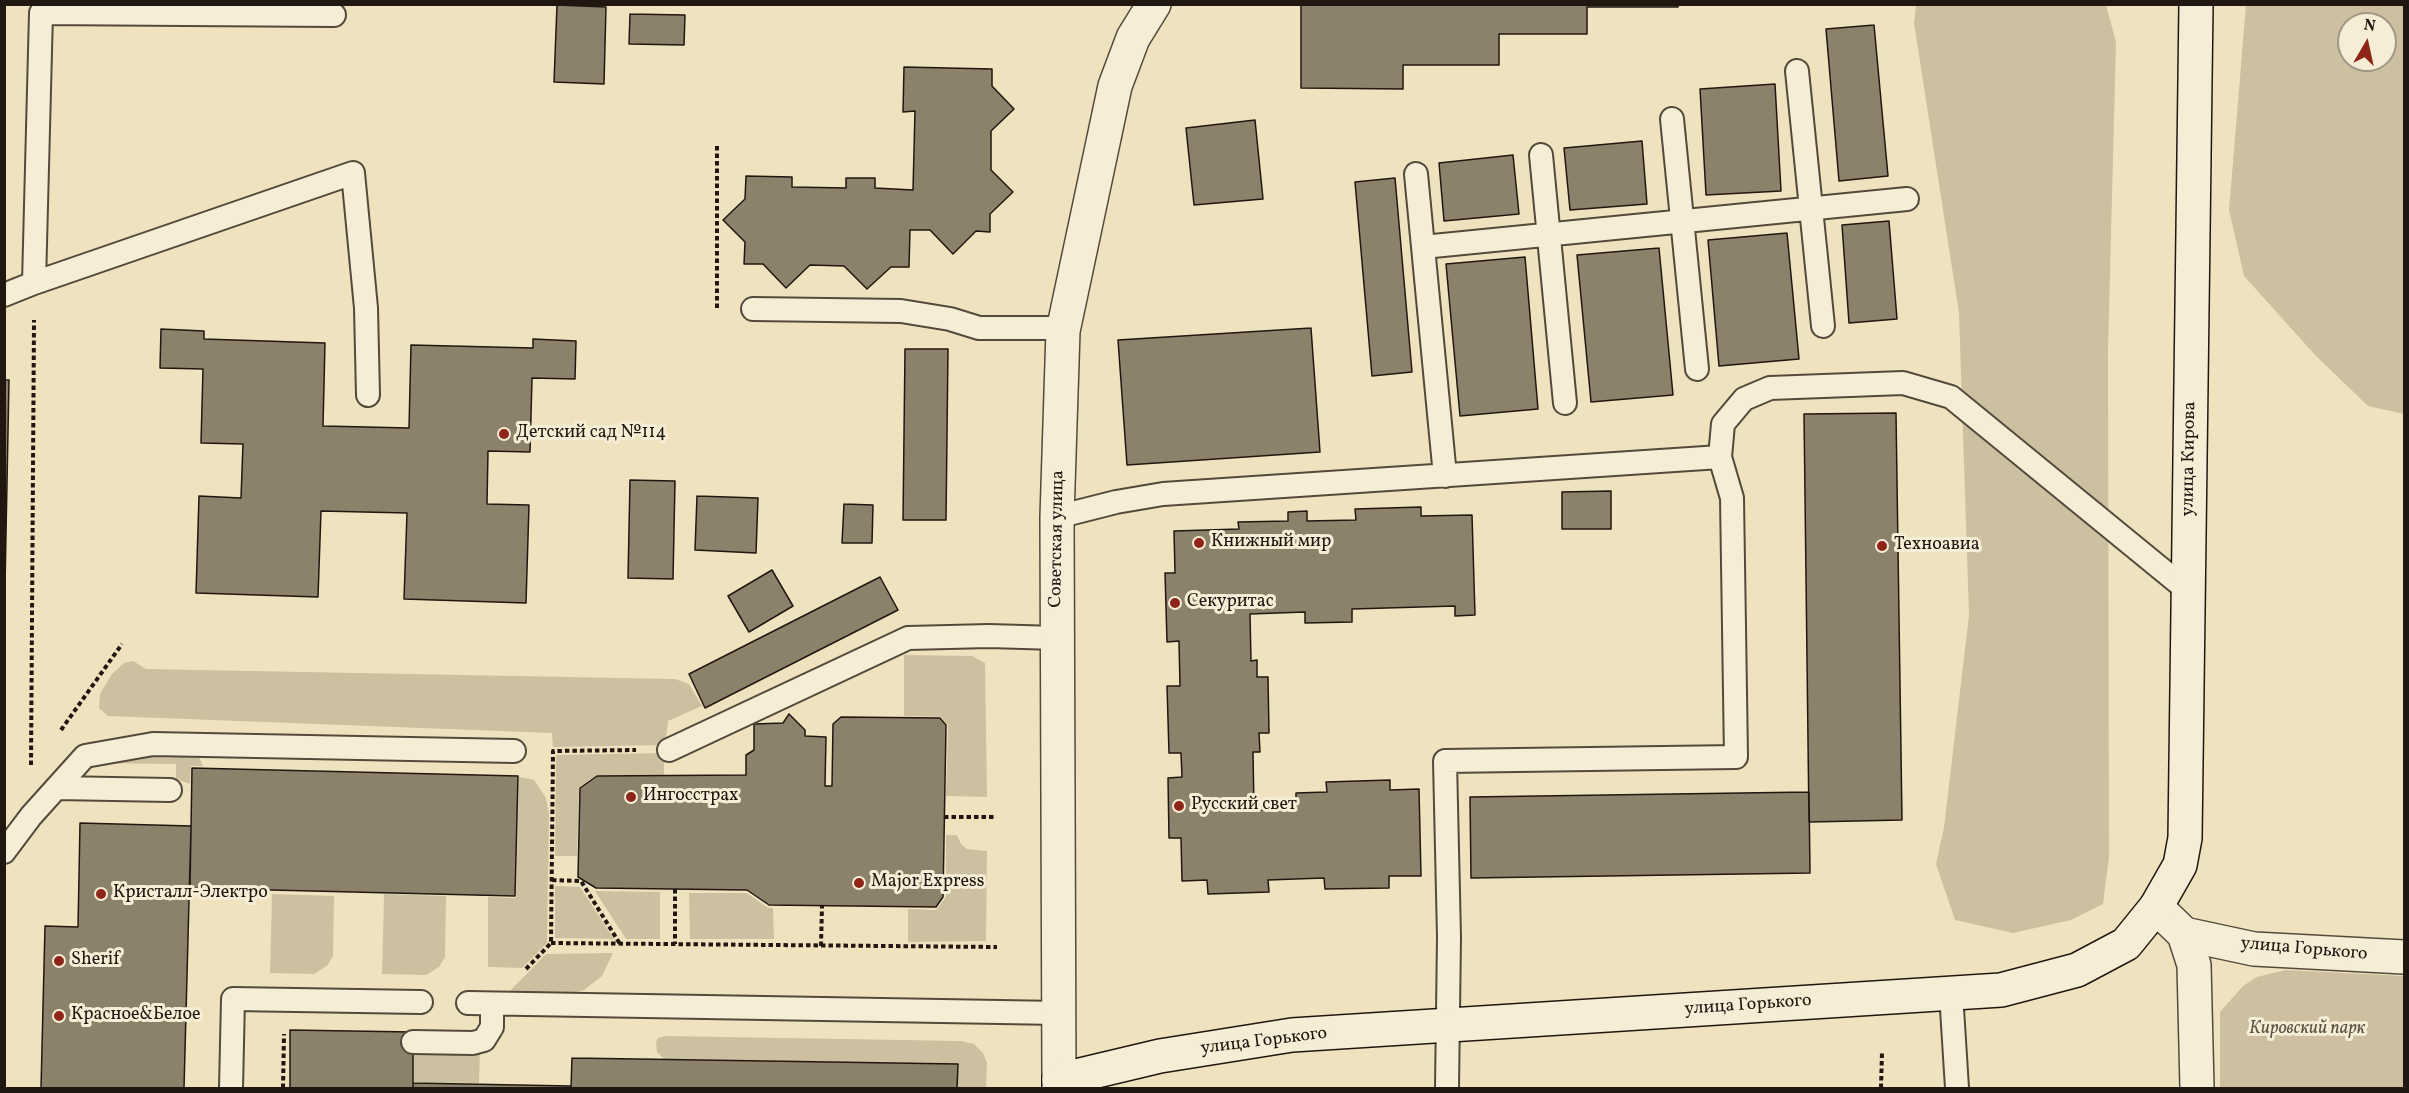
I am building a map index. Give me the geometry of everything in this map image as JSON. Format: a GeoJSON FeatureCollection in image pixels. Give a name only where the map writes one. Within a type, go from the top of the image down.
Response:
{"type":"FeatureCollection","features":[{"type":"Feature","properties":{"kind":"street","name":"Советская улица"},"geometry":{"type":"LineString","coordinates":[[1059,1084],[1057,517],[1064,328],[1115,86],[1133,38],[1154,4]]}},
{"type":"Feature","properties":{"kind":"street","name":"улица Кирова"},"geometry":{"type":"LineString","coordinates":[[2156,907],[2180,866],[2185,838],[2196,4]]}},
{"type":"Feature","properties":{"kind":"street","name":"улица Горького"},"geometry":{"type":"LineString","coordinates":[[1059,1084],[1160,1056],[1292,1035],[2001,990],[2077,970],[2126,944],[2156,907]]}},
{"type":"Feature","properties":{"kind":"street"},"geometry":{"type":"LineString","coordinates":[[2156,907],[2184,934],[2194,965],[2197,1089]]}},
{"type":"Feature","properties":{"kind":"street","name":"улица Горького"},"geometry":{"type":"LineString","coordinates":[[2184,934],[2254,949],[2404,957]]}},
{"type":"Feature","properties":{"kind":"lane"},"geometry":{"type":"LineString","coordinates":[[34,283],[40,13],[334,15]]}},
{"type":"Feature","properties":{"kind":"lane"},"geometry":{"type":"LineString","coordinates":[[1797,70],[1823,326]]}},
{"type":"Feature","properties":{"kind":"lane"},"geometry":{"type":"LineString","coordinates":[[1672,119],[1697,369]]}},
{"type":"Feature","properties":{"kind":"lane"},"geometry":{"type":"LineString","coordinates":[[1541,155],[1565,404]]}},
{"type":"Feature","properties":{"kind":"lane"},"geometry":{"type":"LineString","coordinates":[[4,295],[353,173],[366,308],[368,395]]}},
{"type":"Feature","properties":{"kind":"lane"},"geometry":{"type":"LineString","coordinates":[[1416,174],[1445,476]]}},
{"type":"Feature","properties":{"kind":"lane"},"geometry":{"type":"LineString","coordinates":[[1423,247],[1907,199]]}},
{"type":"Feature","properties":{"kind":"lane"},"geometry":{"type":"LineString","coordinates":[[753,309],[901,311],[950,319],[979,328],[1064,328]]}},
{"type":"Feature","properties":{"kind":"lane"},"geometry":{"type":"LineString","coordinates":[[1447,1089],[1449,937],[1445,761],[1736,757],[1732,498],[1720,456],[1723,424],[1744,399],[1770,388],[1903,384],[1951,397],[2187,590]]}},
{"type":"Feature","properties":{"kind":"lane"},"geometry":{"type":"LineString","coordinates":[[1057,517],[1116,502],[1163,494],[1720,456]]}},
{"type":"Feature","properties":{"kind":"lane"},"geometry":{"type":"LineString","coordinates":[[669,750],[908,638],[989,636],[1057,638]]}},
{"type":"Feature","properties":{"kind":"lane"},"geometry":{"type":"LineString","coordinates":[[4,852],[31,816],[85,756],[153,744],[514,751]]}},
{"type":"Feature","properties":{"kind":"lane"},"geometry":{"type":"LineString","coordinates":[[57,788],[170,790]]}},
{"type":"Feature","properties":{"kind":"lane"},"geometry":{"type":"LineString","coordinates":[[1951,993],[1957,1089]]}},
{"type":"Feature","properties":{"kind":"lane"},"geometry":{"type":"LineString","coordinates":[[231,1089],[233,999],[421,1002]]}},
{"type":"Feature","properties":{"kind":"lane"},"geometry":{"type":"LineString","coordinates":[[468,1003],[1059,1013]]}},
{"type":"Feature","properties":{"kind":"lane"},"geometry":{"type":"LineString","coordinates":[[413,1042],[473,1043],[483,1040],[492,1027],[492,1004]]}},
{"type":"Feature","properties":{"kind":"path"},"geometry":{"type":"LineString","coordinates":[[717,146],[717,308]]}},
{"type":"Feature","properties":{"kind":"path"},"geometry":{"type":"LineString","coordinates":[[34,283],[31,773],[38,764]]}},
{"type":"Feature","properties":{"kind":"path"},"geometry":{"type":"LineString","coordinates":[[57,736],[122,644]]}},
{"type":"Feature","properties":{"kind":"path"},"geometry":{"type":"LineString","coordinates":[[669,750],[553,751],[551,943],[997,947]]}},
{"type":"Feature","properties":{"kind":"path"},"geometry":{"type":"LineString","coordinates":[[944,817],[994,818]]}},
{"type":"Feature","properties":{"kind":"path"},"geometry":{"type":"LineString","coordinates":[[552,880],[580,881],[620,944]]}},
{"type":"Feature","properties":{"kind":"path"},"geometry":{"type":"LineString","coordinates":[[675,889],[675,944]]}},
{"type":"Feature","properties":{"kind":"path"},"geometry":{"type":"LineString","coordinates":[[821,946],[822,906]]}},
{"type":"Feature","properties":{"kind":"path"},"geometry":{"type":"LineString","coordinates":[[283,1089],[284,1000]]}},
{"type":"Feature","properties":{"kind":"path"},"geometry":{"type":"LineString","coordinates":[[1881,1089],[1882,1052]]}},
{"type":"Feature","properties":{"kind":"green space"},"geometry":{"type":"Polygon","coordinates":[[[1916,5],[2106,5],[2116,42],[2108,351],[2109,857],[2103,904],[2071,920],[2013,933],[1955,920],[1936,864],[1944,827],[1969,615],[1959,313],[1914,23],[1916,5]]]}},
{"type":"Feature","properties":{"kind":"green space"},"geometry":{"type":"Polygon","coordinates":[[[2246,5],[2404,5],[2404,414],[2368,406],[2316,356],[2244,276],[2229,210],[2246,5]]]}},
{"type":"Feature","properties":{"kind":"green space"},"geometry":{"type":"Polygon","coordinates":[[[904,655],[972,656],[985,663],[987,797],[946,796],[948,725],[941,717],[904,716],[904,655]]]}},
{"type":"Feature","properties":{"kind":"green space"},"geometry":{"type":"Polygon","coordinates":[[[133,661],[146,669],[675,679],[689,684],[702,706],[668,721],[665,745],[553,747],[552,733],[108,716],[99,708],[100,694],[112,674],[124,663],[133,661]]]}},
{"type":"Feature","properties":{"kind":"green space"},"geometry":{"type":"Polygon","coordinates":[[[150,748],[197,753],[203,766],[191,766],[190,784],[176,779],[176,764],[87,763],[150,748]]]}},
{"type":"Feature","properties":{"kind":"green space"},"geometry":{"type":"Polygon","coordinates":[[[664,753],[664,775],[597,775],[579,787],[577,856],[555,856],[556,755],[664,753]]]}},
{"type":"Feature","properties":{"kind":"green space"},"geometry":{"type":"Polygon","coordinates":[[[519,777],[534,780],[546,798],[549,813],[547,943],[522,968],[488,967],[488,897],[516,898],[519,777]]]}},
{"type":"Feature","properties":{"kind":"green space"},"geometry":{"type":"Polygon","coordinates":[[[946,835],[957,835],[961,844],[967,849],[987,851],[986,941],[908,942],[908,909],[936,910],[946,897],[946,835]]]}},
{"type":"Feature","properties":{"kind":"green space"},"geometry":{"type":"Polygon","coordinates":[[[555,886],[580,887],[614,939],[555,938],[555,886]]]}},
{"type":"Feature","properties":{"kind":"green space"},"geometry":{"type":"Polygon","coordinates":[[[595,891],[660,892],[660,939],[626,939],[595,891]]]}},
{"type":"Feature","properties":{"kind":"green space"},"geometry":{"type":"Polygon","coordinates":[[[689,893],[747,893],[768,908],[773,908],[774,939],[690,939],[689,893]]]}},
{"type":"Feature","properties":{"kind":"green space"},"geometry":{"type":"Polygon","coordinates":[[[272,894],[334,896],[333,956],[327,966],[314,974],[270,973],[272,894]]]}},
{"type":"Feature","properties":{"kind":"green space"},"geometry":{"type":"Polygon","coordinates":[[[384,894],[446,896],[445,957],[439,967],[426,975],[382,974],[384,894]]]}},
{"type":"Feature","properties":{"kind":"green space"},"geometry":{"type":"Polygon","coordinates":[[[613,953],[602,976],[584,990],[565,995],[505,996],[546,954],[613,953]]]}},
{"type":"Feature","properties":{"kind":"green space","name":"Кировский парк"},"geometry":{"type":"Polygon","coordinates":[[[2285,970],[2404,976],[2404,1088],[2220,1088],[2220,1012],[2243,986],[2257,977],[2285,970]]]}},
{"type":"Feature","properties":{"kind":"green space"},"geometry":{"type":"Polygon","coordinates":[[[666,1036],[961,1041],[974,1044],[983,1053],[987,1063],[986,1088],[957,1088],[957,1064],[664,1059],[657,1052],[656,1042],[658,1038],[666,1036]]]}},
{"type":"Feature","properties":{"kind":"green space"},"geometry":{"type":"Polygon","coordinates":[[[414,1047],[480,1048],[479,1083],[414,1082],[414,1047]]]}},
{"type":"Feature","properties":{"kind":"building"},"geometry":{"type":"Polygon","coordinates":[[[1301,4],[1678,4],[1678,7],[1587,7],[1587,34],[1499,34],[1499,65],[1403,65],[1403,89],[1301,88],[1301,4]]]}},
{"type":"Feature","properties":{"kind":"building"},"geometry":{"type":"Polygon","coordinates":[[[557,5],[606,7],[604,84],[554,82],[557,5]]]}},
{"type":"Feature","properties":{"kind":"building"},"geometry":{"type":"Polygon","coordinates":[[[630,14],[685,15],[684,45],[629,44],[630,14]]]}},
{"type":"Feature","properties":{"kind":"building"},"geometry":{"type":"Polygon","coordinates":[[[1874,25],[1888,176],[1839,181],[1826,29],[1874,25]]]}},
{"type":"Feature","properties":{"kind":"building"},"geometry":{"type":"Polygon","coordinates":[[[904,67],[992,69],[992,86],[1014,109],[991,131],[991,170],[1013,192],[990,214],[990,232],[976,231],[953,254],[930,230],[910,230],[909,267],[891,267],[867,289],[844,266],[810,265],[786,288],[763,264],[744,264],[745,242],[723,220],[745,199],[746,176],[792,177],[792,187],[846,188],[846,178],[875,178],[875,188],[913,190],[915,111],[903,112],[904,67]]]}},
{"type":"Feature","properties":{"kind":"building"},"geometry":{"type":"Polygon","coordinates":[[[1775,84],[1781,191],[1706,195],[1700,89],[1775,84]]]}},
{"type":"Feature","properties":{"kind":"building"},"geometry":{"type":"Polygon","coordinates":[[[1255,120],[1263,199],[1194,205],[1186,128],[1255,120]]]}},
{"type":"Feature","properties":{"kind":"building"},"geometry":{"type":"Polygon","coordinates":[[[1642,141],[1647,204],[1570,210],[1564,148],[1642,141]]]}},
{"type":"Feature","properties":{"kind":"building"},"geometry":{"type":"Polygon","coordinates":[[[1513,155],[1519,214],[1444,221],[1439,163],[1513,155]]]}},
{"type":"Feature","properties":{"kind":"building"},"geometry":{"type":"Polygon","coordinates":[[[1395,178],[1412,372],[1372,376],[1355,182],[1395,178]]]}},
{"type":"Feature","properties":{"kind":"building"},"geometry":{"type":"Polygon","coordinates":[[[1889,221],[1897,319],[1849,323],[1842,225],[1889,221]]]}},
{"type":"Feature","properties":{"kind":"building"},"geometry":{"type":"Polygon","coordinates":[[[1787,233],[1799,359],[1719,366],[1708,240],[1787,233]]]}},
{"type":"Feature","properties":{"kind":"building"},"geometry":{"type":"Polygon","coordinates":[[[1659,248],[1673,395],[1591,402],[1577,255],[1659,248]]]}},
{"type":"Feature","properties":{"kind":"building"},"geometry":{"type":"Polygon","coordinates":[[[1525,257],[1538,409],[1460,416],[1446,264],[1525,257]]]}},
{"type":"Feature","properties":{"kind":"building"},"geometry":{"type":"Polygon","coordinates":[[[1311,328],[1320,452],[1127,465],[1118,340],[1311,328]]]}},
{"type":"Feature","properties":{"kind":"building"},"geometry":{"type":"Polygon","coordinates":[[[161,329],[204,331],[204,339],[325,343],[323,426],[409,428],[411,345],[533,348],[533,339],[576,341],[575,379],[532,378],[530,452],[488,451],[487,504],[529,505],[526,603],[404,599],[407,513],[321,511],[318,597],[196,593],[199,496],[241,498],[243,444],[201,443],[203,369],[160,368],[161,329]]]}},
{"type":"Feature","properties":{"kind":"building"},"geometry":{"type":"Polygon","coordinates":[[[905,349],[948,349],[946,520],[903,520],[905,349]]]}},
{"type":"Feature","properties":{"kind":"building"},"geometry":{"type":"Polygon","coordinates":[[[4,380],[9,380],[4,638],[4,380]]]}},
{"type":"Feature","properties":{"kind":"building"},"geometry":{"type":"Polygon","coordinates":[[[1896,413],[1902,820],[1809,822],[1804,414],[1896,413]]]}},
{"type":"Feature","properties":{"kind":"building"},"geometry":{"type":"Polygon","coordinates":[[[630,480],[675,481],[673,579],[628,578],[630,480]]]}},
{"type":"Feature","properties":{"kind":"building"},"geometry":{"type":"Polygon","coordinates":[[[1611,491],[1611,529],[1562,529],[1562,492],[1611,491]]]}},
{"type":"Feature","properties":{"kind":"building"},"geometry":{"type":"Polygon","coordinates":[[[697,496],[758,498],[756,553],[695,550],[697,496]]]}},
{"type":"Feature","properties":{"kind":"building"},"geometry":{"type":"Polygon","coordinates":[[[844,504],[873,505],[872,543],[842,543],[844,504]]]}},
{"type":"Feature","properties":{"kind":"building"},"geometry":{"type":"Polygon","coordinates":[[[1421,507],[1421,516],[1472,515],[1475,615],[1455,616],[1455,606],[1352,609],[1352,622],[1305,623],[1305,612],[1250,614],[1251,661],[1257,660],[1257,677],[1268,677],[1269,733],[1259,733],[1260,752],[1253,752],[1254,810],[1273,810],[1272,802],[1296,801],[1296,793],[1327,792],[1326,782],[1390,780],[1390,790],[1419,789],[1421,876],[1389,876],[1389,888],[1325,889],[1324,878],[1268,880],[1269,892],[1208,894],[1207,880],[1182,881],[1181,838],[1169,838],[1168,778],[1182,777],[1181,753],[1169,753],[1167,686],[1180,686],[1179,641],[1167,642],[1165,573],[1175,573],[1174,531],[1239,529],[1238,522],[1288,521],[1288,512],[1307,511],[1307,521],[1356,520],[1355,509],[1421,507]]]}},
{"type":"Feature","properties":{"kind":"building"},"geometry":{"type":"Polygon","coordinates":[[[772,570],[793,606],[749,632],[728,596],[772,570]]]}},
{"type":"Feature","properties":{"kind":"building"},"geometry":{"type":"Polygon","coordinates":[[[880,577],[898,610],[705,708],[689,674],[880,577]]]}},
{"type":"Feature","properties":{"kind":"building"},"geometry":{"type":"Polygon","coordinates":[[[789,714],[805,730],[805,736],[826,737],[825,786],[832,786],[833,724],[841,717],[940,718],[946,725],[943,897],[936,907],[769,905],[747,890],[596,888],[578,877],[580,788],[597,776],[746,775],[746,755],[754,750],[754,724],[783,723],[789,714]]]}},
{"type":"Feature","properties":{"kind":"building"},"geometry":{"type":"Polygon","coordinates":[[[192,768],[518,776],[515,896],[190,888],[192,768]]]}},
{"type":"Feature","properties":{"kind":"building"},"geometry":{"type":"Polygon","coordinates":[[[1809,792],[1810,873],[1471,878],[1470,797],[1809,792]]]}},
{"type":"Feature","properties":{"kind":"building"},"geometry":{"type":"Polygon","coordinates":[[[80,823],[191,826],[184,1088],[41,1088],[45,926],[78,927],[80,823]]]}},
{"type":"Feature","properties":{"kind":"building"},"geometry":{"type":"Polygon","coordinates":[[[290,1030],[413,1032],[413,1088],[290,1088],[290,1030]]]}},
{"type":"Feature","properties":{"kind":"building"},"geometry":{"type":"Polygon","coordinates":[[[572,1058],[958,1064],[957,1088],[571,1088],[572,1058]]]}},
{"type":"Feature","properties":{"kind":"building"},"geometry":{"type":"Polygon","coordinates":[[[413,1083],[571,1086],[571,1088],[413,1088],[413,1083]]]}},
{"type":"Feature","properties":{"kind":"place","name":"Детский сад №114"},"geometry":{"type":"Point","coordinates":[504,434]}},
{"type":"Feature","properties":{"kind":"place","name":"Книжный мир"},"geometry":{"type":"Point","coordinates":[1199,543]}},
{"type":"Feature","properties":{"kind":"place","name":"Техноавиа"},"geometry":{"type":"Point","coordinates":[1882,546]}},
{"type":"Feature","properties":{"kind":"place","name":"Секуритас"},"geometry":{"type":"Point","coordinates":[1175,603]}},
{"type":"Feature","properties":{"kind":"place","name":"Ингосстрах"},"geometry":{"type":"Point","coordinates":[631,797]}},
{"type":"Feature","properties":{"kind":"place","name":"Русский свет"},"geometry":{"type":"Point","coordinates":[1179,806]}},
{"type":"Feature","properties":{"kind":"place","name":"Major Express"},"geometry":{"type":"Point","coordinates":[859,883]}},
{"type":"Feature","properties":{"kind":"place","name":"Кристалл-Электро"},"geometry":{"type":"Point","coordinates":[101,894]}},
{"type":"Feature","properties":{"kind":"place","name":"Sherif"},"geometry":{"type":"Point","coordinates":[59,961]}},
{"type":"Feature","properties":{"kind":"place","name":"Красное&Белое"},"geometry":{"type":"Point","coordinates":[59,1016]}}]}
